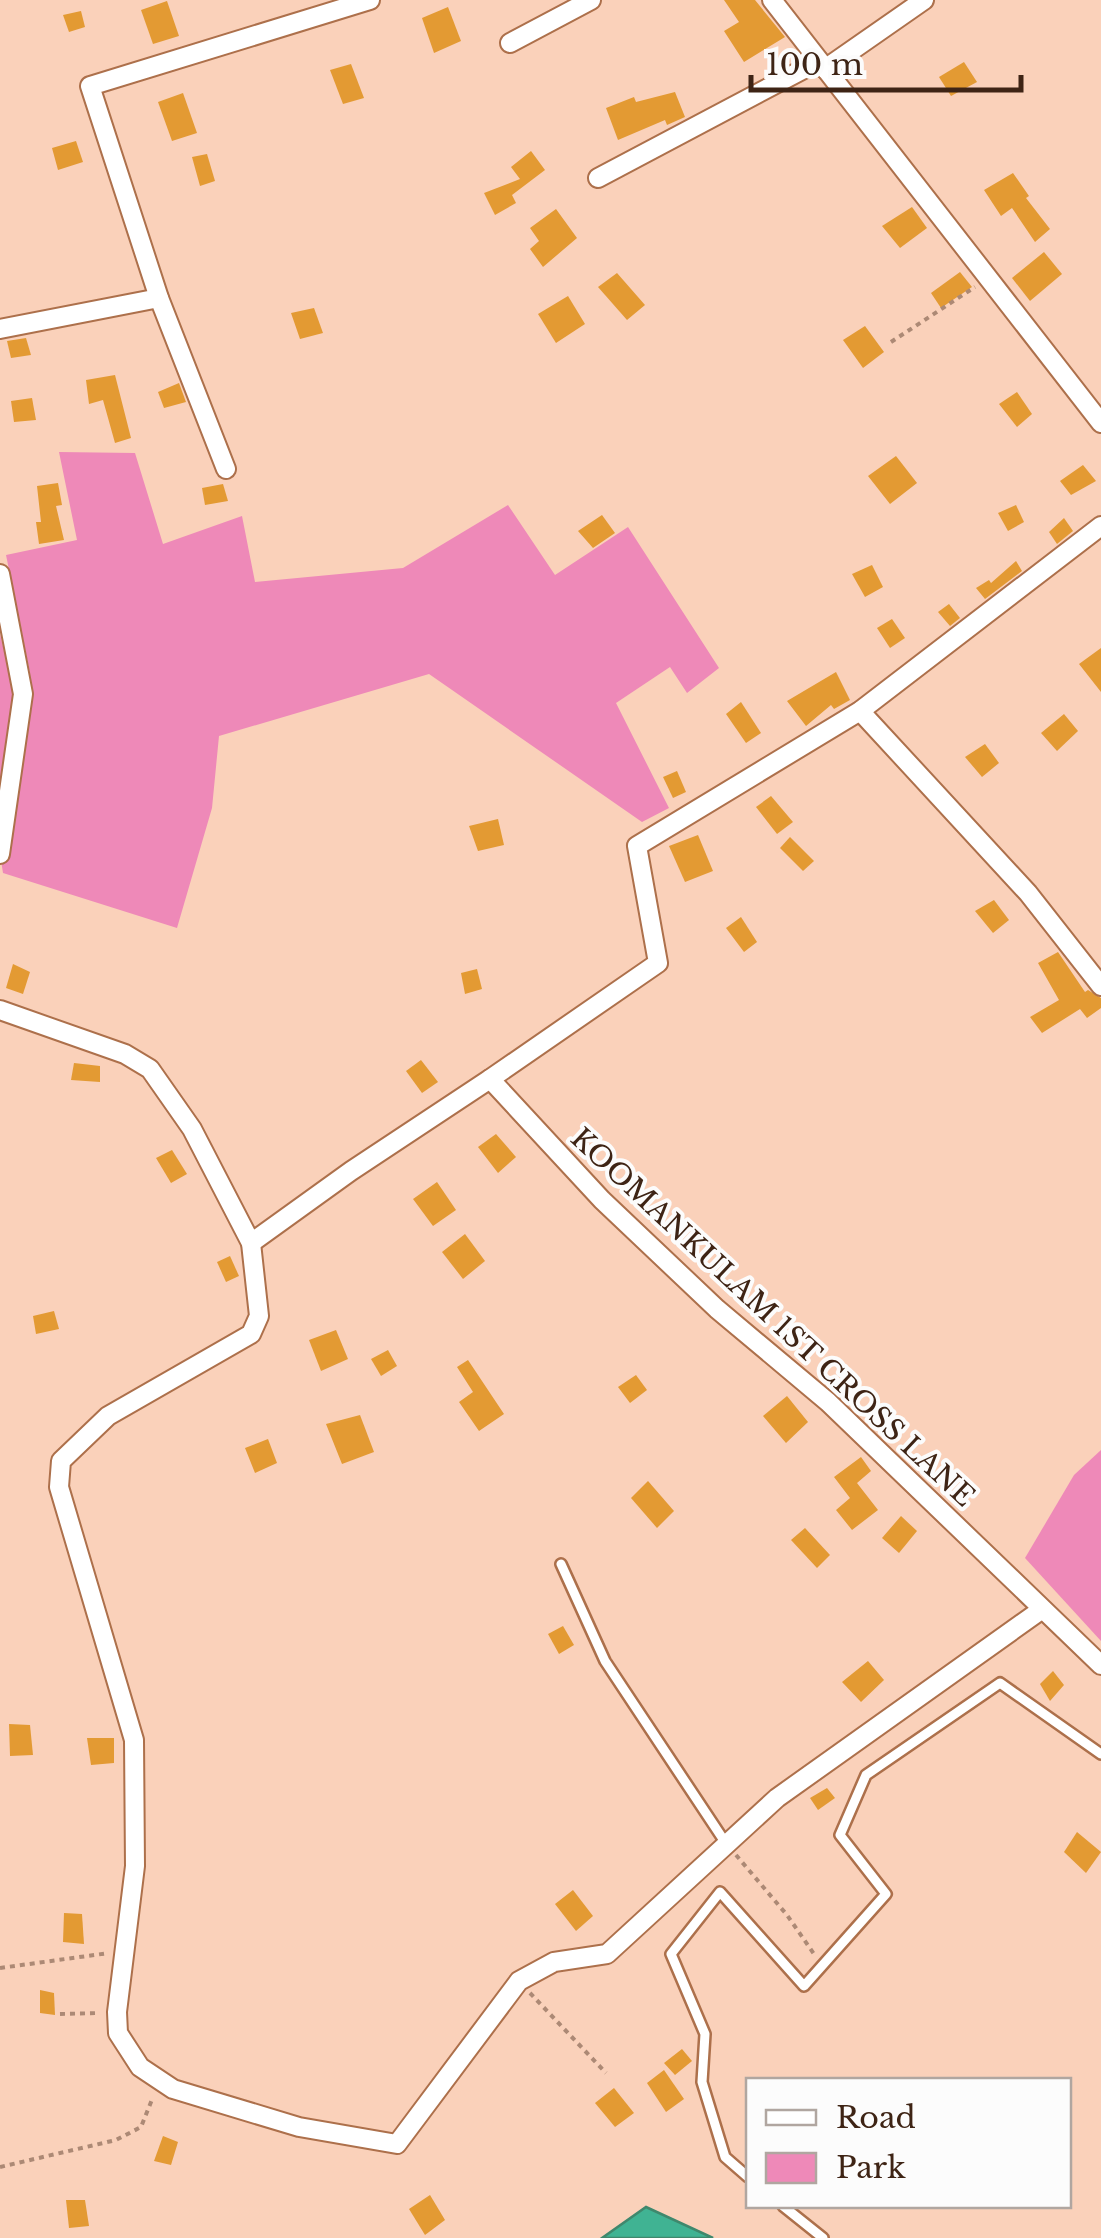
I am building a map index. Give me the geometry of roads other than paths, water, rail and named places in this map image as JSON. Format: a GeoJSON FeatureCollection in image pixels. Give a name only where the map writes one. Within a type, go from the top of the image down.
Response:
{"type":"FeatureCollection","features":[{"type":"Feature","properties":{"kind":"street"},"geometry":{"type":"LineString","coordinates":[[226,469],[159,298],[90,86],[327,6],[370,0]]}},
{"type":"Feature","properties":{"kind":"street"},"geometry":{"type":"LineString","coordinates":[[510,44],[592,0]]}},
{"type":"Feature","properties":{"kind":"street"},"geometry":{"type":"LineString","coordinates":[[772,0],[1101,423]]}},
{"type":"Feature","properties":{"kind":"street"},"geometry":{"type":"LineString","coordinates":[[598,178],[822,65],[924,0]]}},
{"type":"Feature","properties":{"kind":"street"},"geometry":{"type":"LineString","coordinates":[[0,329],[159,298]]}},
{"type":"Feature","properties":{"kind":"street"},"geometry":{"type":"LineString","coordinates":[[251,1242],[658,962],[637,846],[860,711],[1101,526]]}},
{"type":"Feature","properties":{"kind":"street"},"geometry":{"type":"LineString","coordinates":[[0,574],[23,694],[0,854]]}},
{"type":"Feature","properties":{"kind":"street"},"geometry":{"type":"LineString","coordinates":[[860,711],[1028,893],[1101,986]]}},
{"type":"Feature","properties":{"kind":"street"},"geometry":{"type":"LineString","coordinates":[[0,1010],[125,1054],[150,1069],[192,1129],[251,1242],[259,1316],[251,1334],[108,1416],[61,1461],[59,1487],[134,1740],[135,1866],[117,2012],[118,2034],[140,2066],[172,2089],[299,2128],[397,2144],[520,1981],[554,1962],[607,1954],[777,1798],[1041,1610]]}},
{"type":"Feature","properties":{"kind":"street","name":"KOOMANKULAM 1ST CROSS LANE"},"geometry":{"type":"LineString","coordinates":[[490,1079],[617,1213],[716,1309],[828,1402],[1101,1664]]}},
{"type":"Feature","properties":{"kind":"lane"},"geometry":{"type":"LineString","coordinates":[[561,1564],[605,1662],[727,1845]]}},
{"type":"Feature","properties":{"kind":"lane"},"geometry":{"type":"LineString","coordinates":[[746,2175],[725,2157],[702,2082],[705,2034],[671,1954],[720,1892],[804,1986],[886,1894],[840,1835],[866,1776],[1000,1683],[1101,1754]]}},
{"type":"Feature","properties":{"kind":"lane"},"geometry":{"type":"LineString","coordinates":[[785,2208],[822,2238]]}},
{"type":"Feature","properties":{"kind":"water"},"geometry":{"type":"Polygon","coordinates":[[[646,2207],[713,2238],[602,2238],[646,2207]]]}}]}
